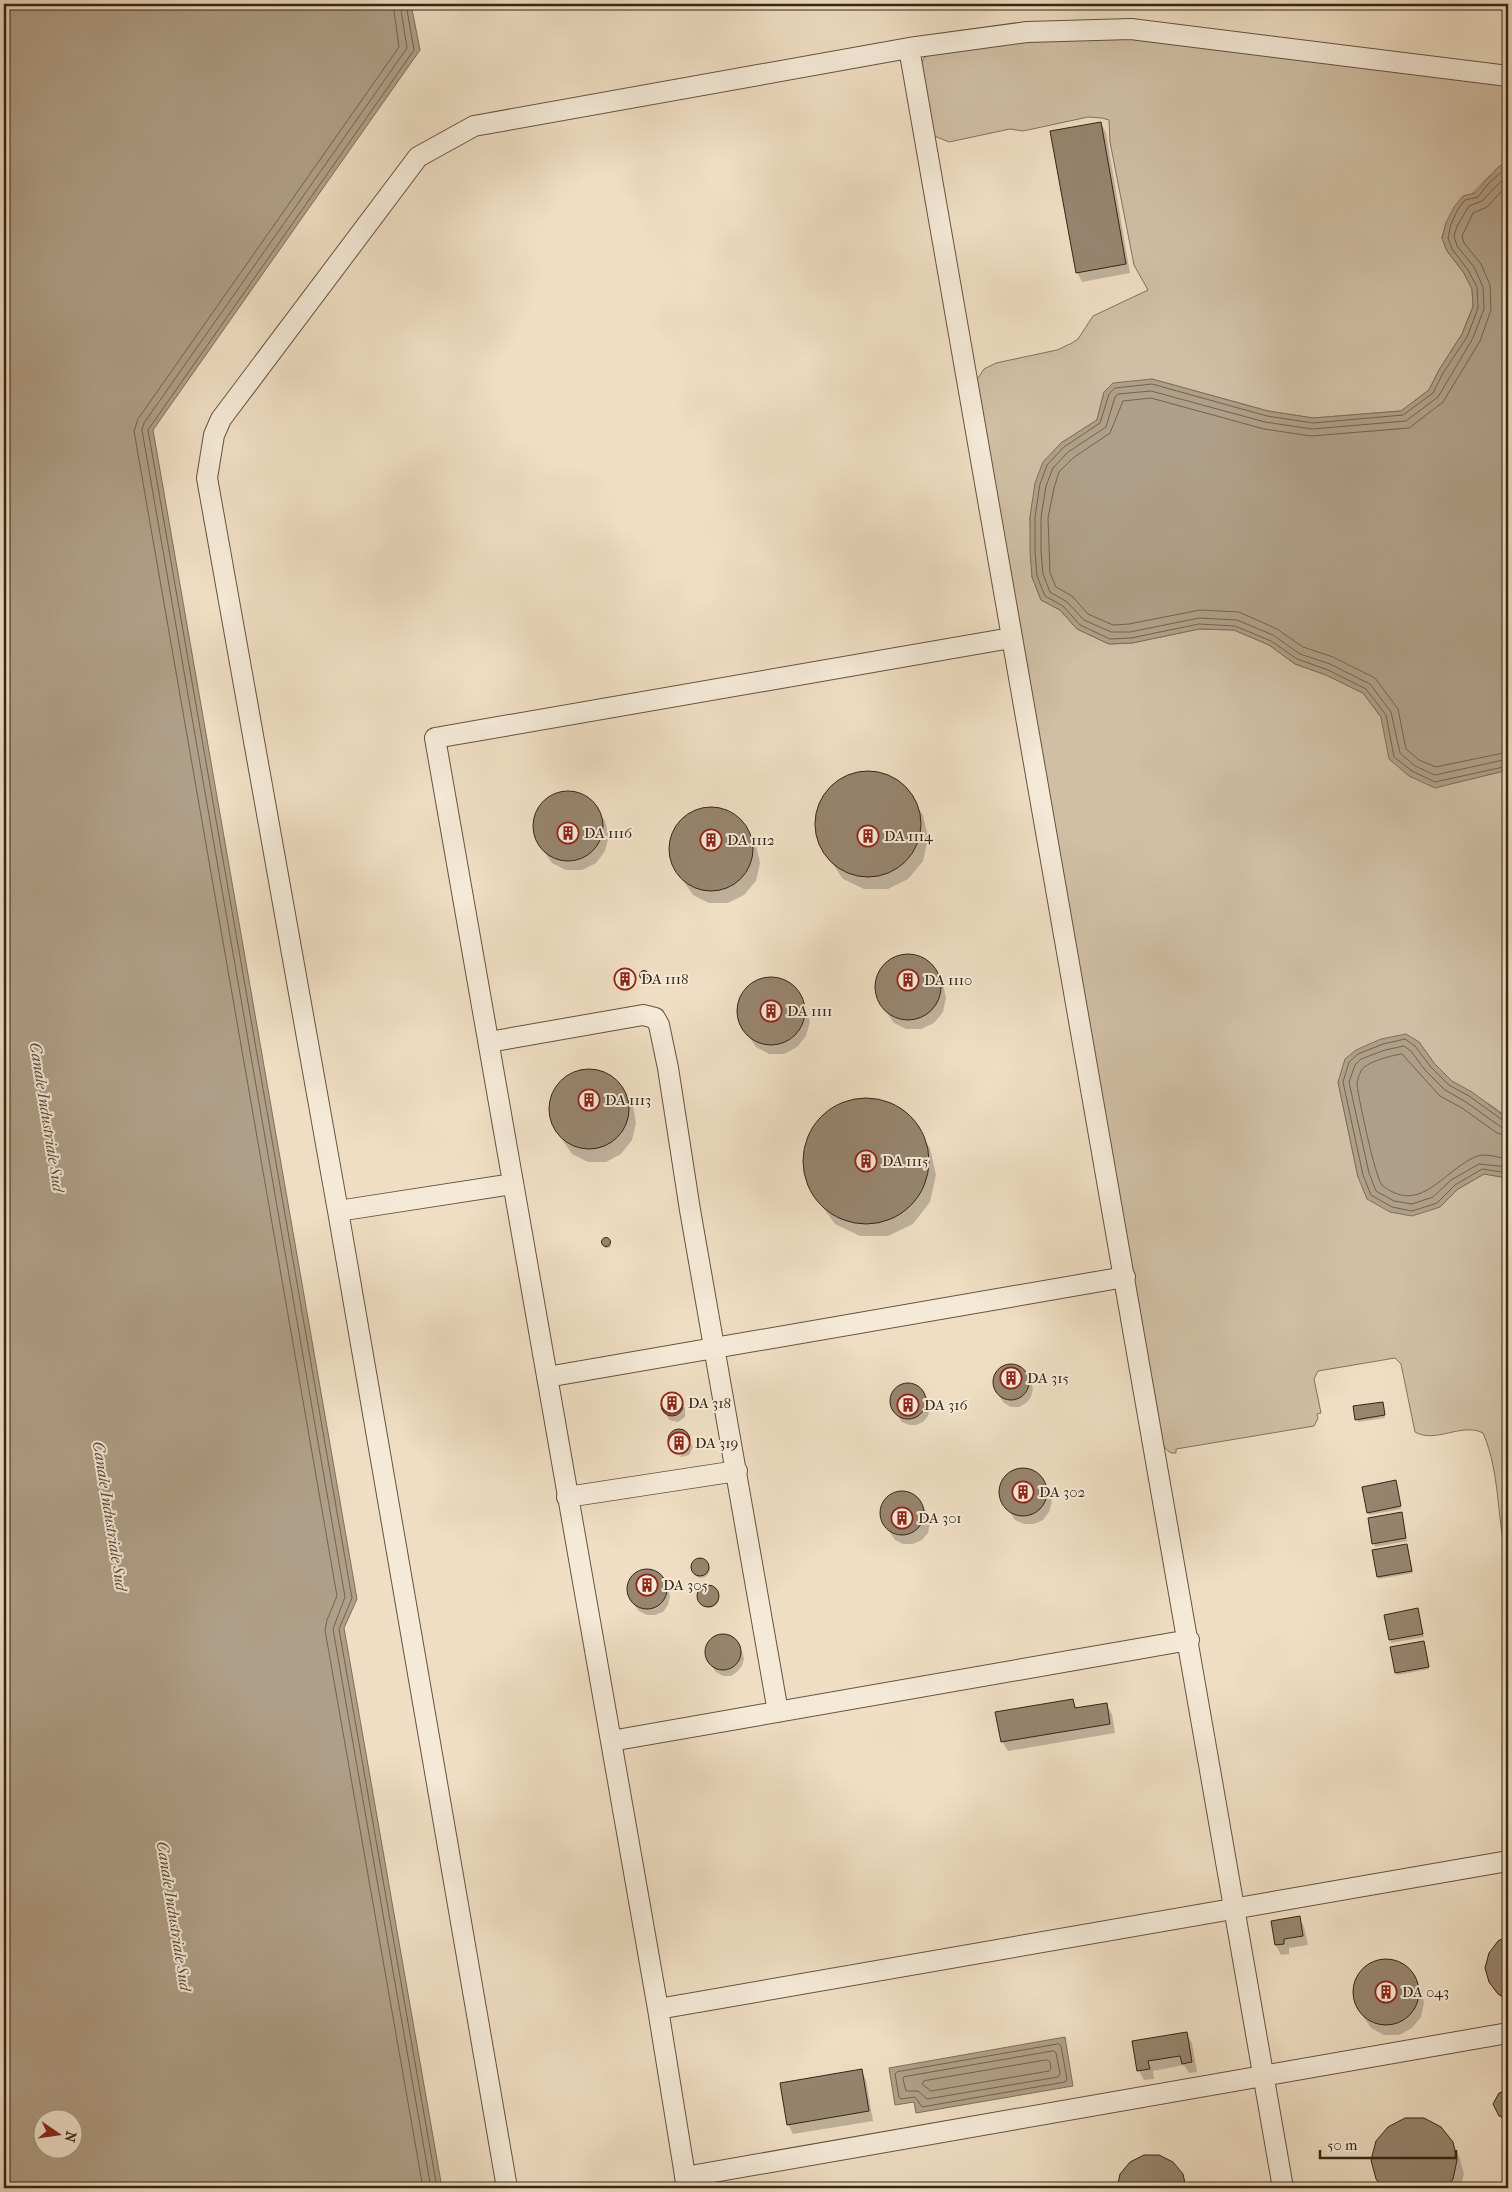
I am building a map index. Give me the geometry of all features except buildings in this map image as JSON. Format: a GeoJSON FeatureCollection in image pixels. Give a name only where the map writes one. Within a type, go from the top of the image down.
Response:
{"type":"FeatureCollection","features":[{"type":"Feature","properties":{"kind":"lane"},"geometry":{"type":"LineString","coordinates":[[507,2188],[338,1211],[207,478],[214,435],[221,419],[418,157],[474,126],[909,48],[1027,32],[1131,29],[1508,76]]}},
{"type":"Feature","properties":{"kind":"lane"},"geometry":{"type":"LineString","coordinates":[[909,48],[1284,2188]]}},
{"type":"Feature","properties":{"kind":"lane"},"geometry":{"type":"LineString","coordinates":[[1012,638],[435,738],[658,2009],[686,2183],[1264,2076],[1508,2033]]}},
{"type":"Feature","properties":{"kind":"lane"},"geometry":{"type":"LineString","coordinates":[[489,1042],[643,1014],[655,1018],[659,1025],[668,1068],[690,1210],[778,1712]]}},
{"type":"Feature","properties":{"kind":"lane"},"geometry":{"type":"LineString","coordinates":[[338,1211],[512,1184]]}},
{"type":"Feature","properties":{"kind":"lane"},"geometry":{"type":"LineString","coordinates":[[547,1377],[716,1350],[1125,1277]]}},
{"type":"Feature","properties":{"kind":"lane"},"geometry":{"type":"LineString","coordinates":[[567,1497],[737,1471]]}},
{"type":"Feature","properties":{"kind":"lane"},"geometry":{"type":"LineString","coordinates":[[611,1741],[1189,1640]]}},
{"type":"Feature","properties":{"kind":"lane"},"geometry":{"type":"LineString","coordinates":[[658,2009],[1508,1862]]}},
{"type":"Feature","properties":{"kind":"shaded area"},"geometry":{"type":"Polygon","coordinates":[[[1117,37],[1508,82],[1508,160],[1483,182],[1446,223],[1442,238],[1447,251],[1464,273],[1472,289],[1473,306],[1462,334],[1439,370],[1429,390],[1401,411],[1313,418],[1268,411],[1152,379],[1104,392],[1097,420],[1061,443],[1030,517],[1032,577],[1041,600],[1060,610],[1077,629],[1109,644],[1132,643],[1199,629],[1234,630],[1269,645],[1295,664],[1326,675],[1363,693],[1381,717],[1385,734],[1435,787],[1508,770],[1508,1119],[1495,1108],[1447,1078],[1434,1064],[1419,1042],[1338,1082],[1358,1177],[1440,1207],[1458,1189],[1484,1174],[1508,1178],[1508,1562],[1504,1546],[1493,1465],[1483,1433],[1475,1430],[1466,1430],[1431,1436],[1415,1432],[1401,1364],[1395,1358],[1318,1371],[1314,1379],[1321,1413],[1317,1414],[1318,1418],[1314,1426],[1176,1449],[1176,1453],[1168,1451],[1163,1443],[976,381],[984,369],[996,363],[1057,350],[1072,343],[1078,339],[1093,316],[1148,290],[1134,265],[1110,142],[1109,120],[1088,117],[1023,131],[1010,129],[949,142],[932,135],[921,64],[929,53],[952,46],[1117,37]]]}},
{"type":"Feature","properties":{"kind":"water","name":"Canale Industriale Sud"},"geometry":{"type":"Polygon","coordinates":[[[4,4],[411,4],[420,50],[153,430],[357,1599],[344,1628],[442,2188],[4,2188],[4,4]]]}},
{"type":"Feature","properties":{"kind":"water"},"geometry":{"type":"Polygon","coordinates":[[[1508,160],[1508,770],[1435,788],[1409,776],[1389,759],[1381,717],[1363,693],[1326,675],[1295,664],[1269,645],[1234,630],[1199,629],[1132,643],[1109,644],[1077,629],[1060,610],[1041,600],[1032,577],[1030,552],[1030,517],[1035,483],[1043,462],[1061,443],[1097,420],[1104,392],[1113,383],[1152,379],[1268,411],[1313,418],[1401,411],[1429,390],[1439,370],[1462,334],[1473,307],[1472,289],[1464,273],[1447,251],[1442,238],[1446,223],[1454,207],[1463,196],[1475,193],[1497,168],[1508,160]]]}},
{"type":"Feature","properties":{"kind":"water"},"geometry":{"type":"Polygon","coordinates":[[[1406,1034],[1419,1042],[1434,1063],[1452,1081],[1472,1092],[1508,1119],[1508,1178],[1484,1174],[1458,1189],[1440,1207],[1412,1216],[1390,1212],[1367,1199],[1358,1177],[1338,1082],[1345,1059],[1356,1050],[1381,1039],[1406,1034]]]}},
{"type":"Feature","properties":{"kind":"water"},"geometry":{"type":"Polygon","coordinates":[[[1065,2037],[1073,2086],[916,2113],[914,2102],[895,2105],[889,2068],[1065,2037]]]}},
{"type":"Feature","properties":{"kind":"place","name":"DA 1116"},"geometry":{"type":"Point","coordinates":[568,833]}},
{"type":"Feature","properties":{"kind":"place","name":"DA 1114"},"geometry":{"type":"Point","coordinates":[868,836]}},
{"type":"Feature","properties":{"kind":"place","name":"DA 1112"},"geometry":{"type":"Point","coordinates":[711,840]}},
{"type":"Feature","properties":{"kind":"place","name":"DA 1118"},"geometry":{"type":"Point","coordinates":[625,979]}},
{"type":"Feature","properties":{"kind":"place","name":"DA 1110"},"geometry":{"type":"Point","coordinates":[908,980]}},
{"type":"Feature","properties":{"kind":"place","name":"DA 1111"},"geometry":{"type":"Point","coordinates":[771,1011]}},
{"type":"Feature","properties":{"kind":"place","name":"DA 1113"},"geometry":{"type":"Point","coordinates":[589,1100]}},
{"type":"Feature","properties":{"kind":"place","name":"DA 1115"},"geometry":{"type":"Point","coordinates":[866,1161]}},
{"type":"Feature","properties":{"kind":"place","name":"DA 315"},"geometry":{"type":"Point","coordinates":[1011,1378]}},
{"type":"Feature","properties":{"kind":"place","name":"DA 318"},"geometry":{"type":"Point","coordinates":[672,1403]}},
{"type":"Feature","properties":{"kind":"place","name":"DA 316"},"geometry":{"type":"Point","coordinates":[908,1405]}},
{"type":"Feature","properties":{"kind":"place","name":"DA 319"},"geometry":{"type":"Point","coordinates":[679,1443]}},
{"type":"Feature","properties":{"kind":"place","name":"DA 302"},"geometry":{"type":"Point","coordinates":[1023,1492]}},
{"type":"Feature","properties":{"kind":"place","name":"DA 301"},"geometry":{"type":"Point","coordinates":[902,1518]}},
{"type":"Feature","properties":{"kind":"place","name":"DA 305"},"geometry":{"type":"Point","coordinates":[647,1585]}},
{"type":"Feature","properties":{"kind":"place","name":"DA 043"},"geometry":{"type":"Point","coordinates":[1386,1992]}}]}
